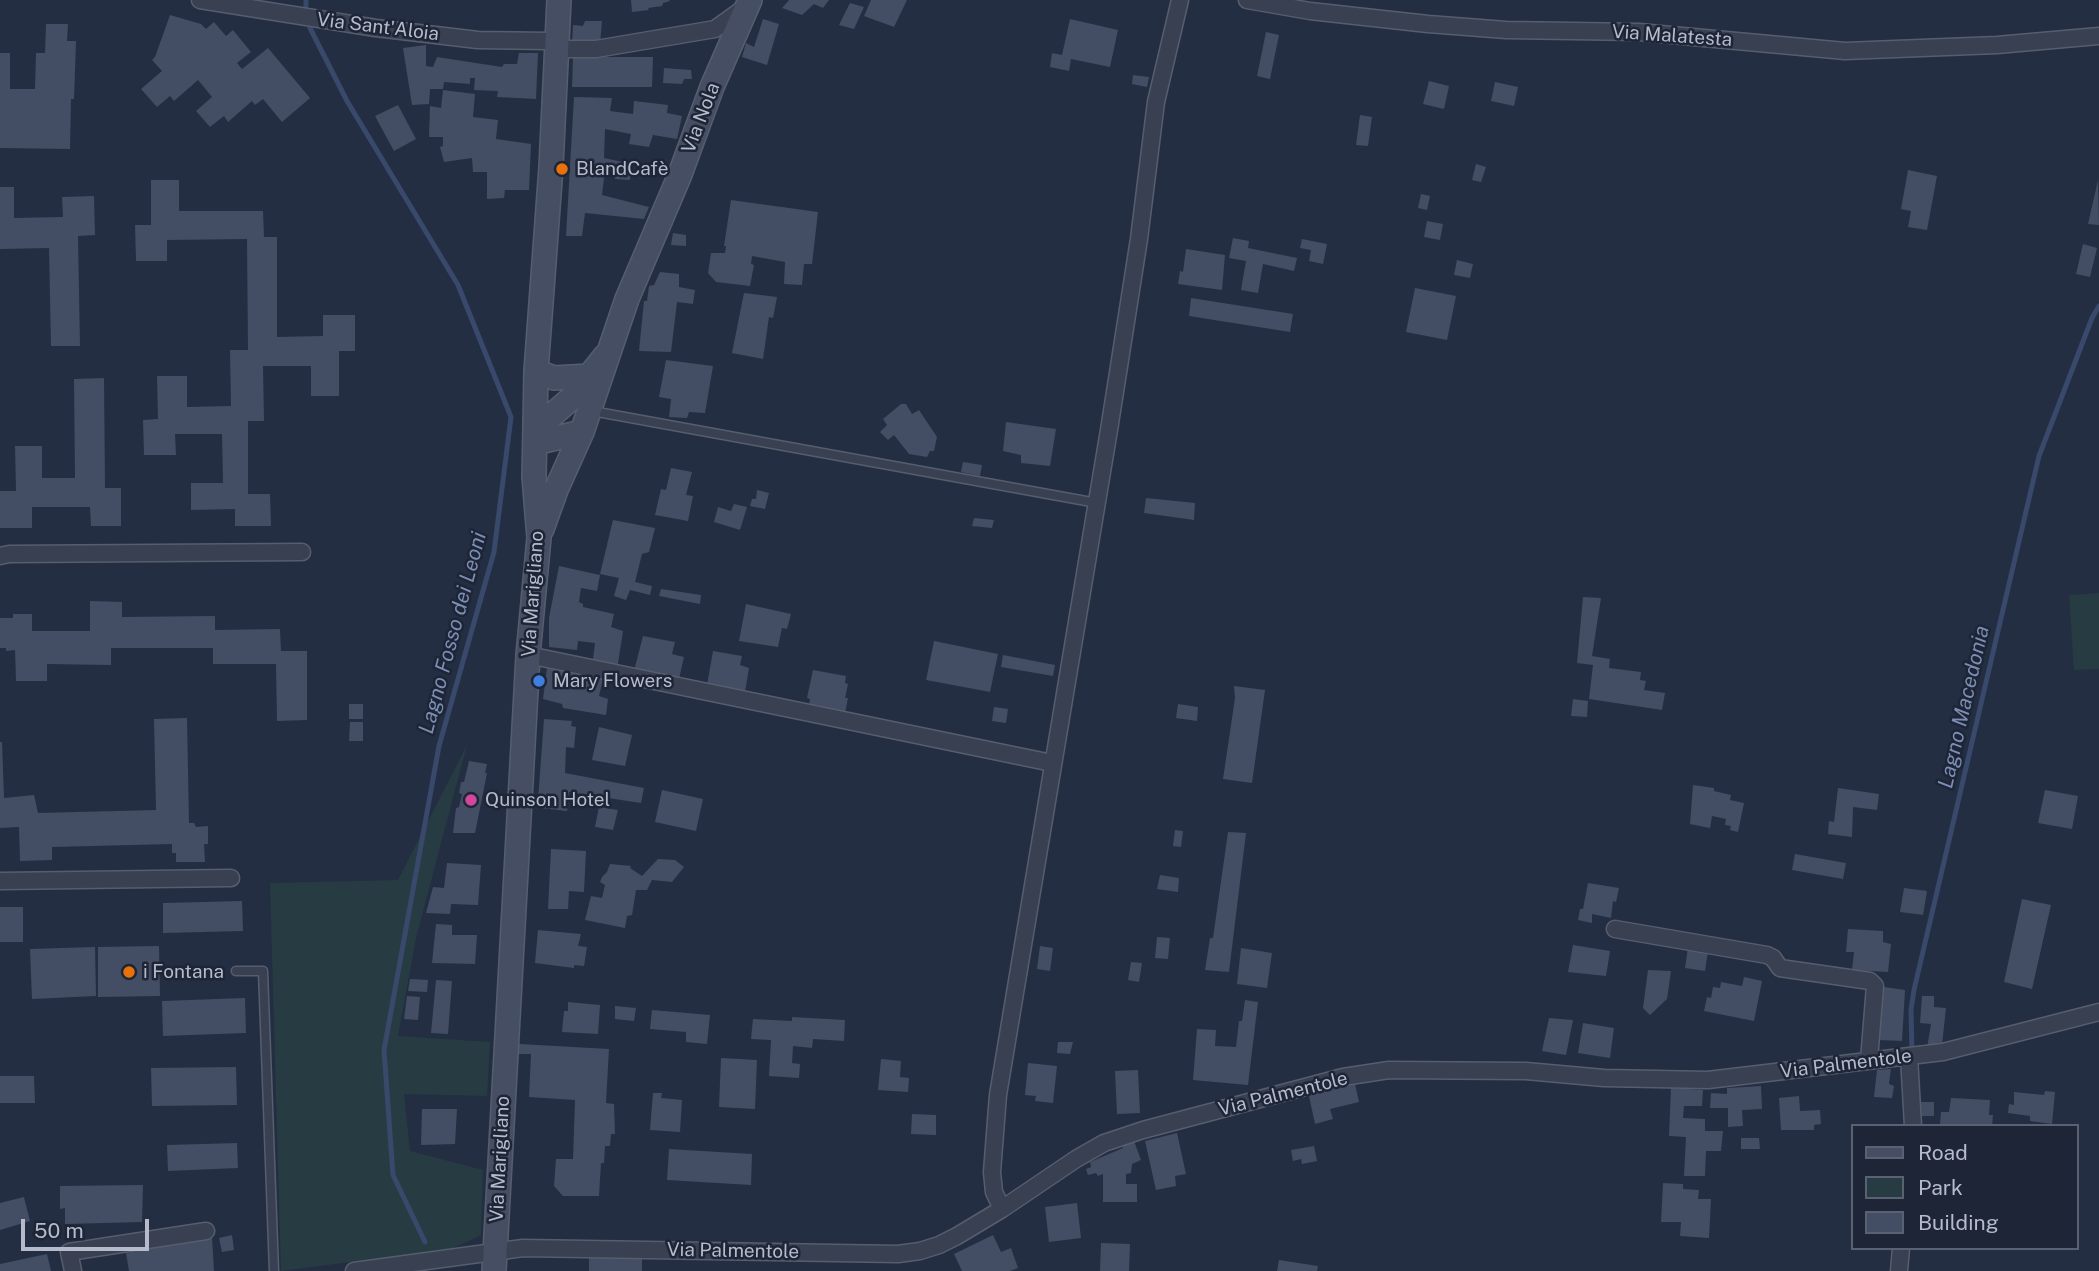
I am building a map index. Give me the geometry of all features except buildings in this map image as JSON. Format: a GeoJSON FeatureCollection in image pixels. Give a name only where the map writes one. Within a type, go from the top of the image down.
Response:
{"type":"FeatureCollection","features":[{"type":"Feature","properties":{"kind":"street","name":"Via Sant'Aloia"},"geometry":{"type":"LineString","coordinates":[[200,0],[376,28],[478,40],[557,43],[568,49],[596,49],[715,29],[748,3]]}},
{"type":"Feature","properties":{"kind":"street","name":"Via Marigliano"},"geometry":{"type":"LineString","coordinates":[[495,1261],[528,655],[539,538],[534,477],[536,371],[559,0]]}},
{"type":"Feature","properties":{"kind":"street"},"geometry":{"type":"LineString","coordinates":[[1002,1209],[994,1192],[992,1172],[998,1095],[1097,503],[1139,239],[1156,102],[1180,0]]}},
{"type":"Feature","properties":{"kind":"street","name":"Via Malatesta"},"geometry":{"type":"LineString","coordinates":[[1247,0],[1310,11],[1428,24],[1506,30],[1639,32],[1845,51],[1959,47],[2099,36]]}},
{"type":"Feature","properties":{"kind":"street","name":"Via Nola"},"geometry":{"type":"LineString","coordinates":[[539,538],[556,490],[586,421],[627,299],[748,3]]}},
{"type":"Feature","properties":{"kind":"street","name":"Via Nola"},"geometry":{"type":"LineString","coordinates":[[535,437],[582,388],[607,354]]}},
{"type":"Feature","properties":{"kind":"street"},"geometry":{"type":"LineString","coordinates":[[536,371],[554,379],[589,376]]}},
{"type":"Feature","properties":{"kind":"street"},"geometry":{"type":"LineString","coordinates":[[535,437],[586,421]]}},
{"type":"Feature","properties":{"kind":"street"},"geometry":{"type":"LineString","coordinates":[[0,556],[302,552]]}},
{"type":"Feature","properties":{"kind":"street"},"geometry":{"type":"LineString","coordinates":[[528,655],[1052,763]]}},
{"type":"Feature","properties":{"kind":"street"},"geometry":{"type":"LineString","coordinates":[[0,881],[231,878]]}},
{"type":"Feature","properties":{"kind":"street"},"geometry":{"type":"LineString","coordinates":[[1615,929],[1767,955],[1773,958],[1780,968],[1873,983],[1869,1060]]}},
{"type":"Feature","properties":{"kind":"street","name":"Via Palmentole"},"geometry":{"type":"LineString","coordinates":[[354,1271],[495,1261],[523,1248],[898,1254],[939,1245],[1002,1209],[1076,1158],[1104,1143],[1143,1130],[1343,1077],[1389,1070],[1526,1071],[1604,1078],[1708,1080],[1943,1052],[2099,1013]]}},
{"type":"Feature","properties":{"kind":"street"},"geometry":{"type":"LineString","coordinates":[[1909,1056],[1913,1124]]}},
{"type":"Feature","properties":{"kind":"street"},"geometry":{"type":"LineString","coordinates":[[72,1271],[69,1252],[206,1231]]}},
{"type":"Feature","properties":{"kind":"street"},"geometry":{"type":"LineString","coordinates":[[1899,1271],[1901,1250]]}},
{"type":"Feature","properties":{"kind":"lane"},"geometry":{"type":"LineString","coordinates":[[586,421],[1097,503]]}},
{"type":"Feature","properties":{"kind":"lane"},"geometry":{"type":"LineString","coordinates":[[236,971],[263,971],[274,1271]]}},
{"type":"Feature","properties":{"kind":"green space"},"geometry":{"type":"Polygon","coordinates":[[[2099,593],[2099,669],[2074,670],[2069,595],[2099,593]]]}},
{"type":"Feature","properties":{"kind":"green space"},"geometry":{"type":"Polygon","coordinates":[[[467,745],[416,938],[398,1036],[490,1042],[487,1096],[404,1094],[410,1151],[483,1170],[481,1235],[451,1249],[281,1271],[270,883],[398,880],[467,745]]]}},
{"type":"Feature","properties":{"kind":"waterway","name":"Lagno Fosso dei Leoni"},"geometry":{"type":"LineString","coordinates":[[306,0],[306,8]]}},
{"type":"Feature","properties":{"kind":"waterway","name":"Lagno Fosso dei Leoni"},"geometry":{"type":"LineString","coordinates":[[310,28],[347,101],[458,285],[511,417],[494,552],[439,746],[384,1050],[393,1175],[425,1242]]}},
{"type":"Feature","properties":{"kind":"waterway","name":"Lagno Macedonia"},"geometry":{"type":"LineString","coordinates":[[1912,1053],[1911,1010],[1914,990],[2039,456],[2099,306]]}},
{"type":"Feature","properties":{"kind":"place","name":"BlandCafè"},"geometry":{"type":"Point","coordinates":[562,169]}},
{"type":"Feature","properties":{"kind":"place","name":"Mary Flowers"},"geometry":{"type":"Point","coordinates":[539,681]}},
{"type":"Feature","properties":{"kind":"place","name":"Quinson Hotel"},"geometry":{"type":"Point","coordinates":[471,800]}},
{"type":"Feature","properties":{"kind":"place","name":"i Fontana"},"geometry":{"type":"Point","coordinates":[129,972]}}]}
